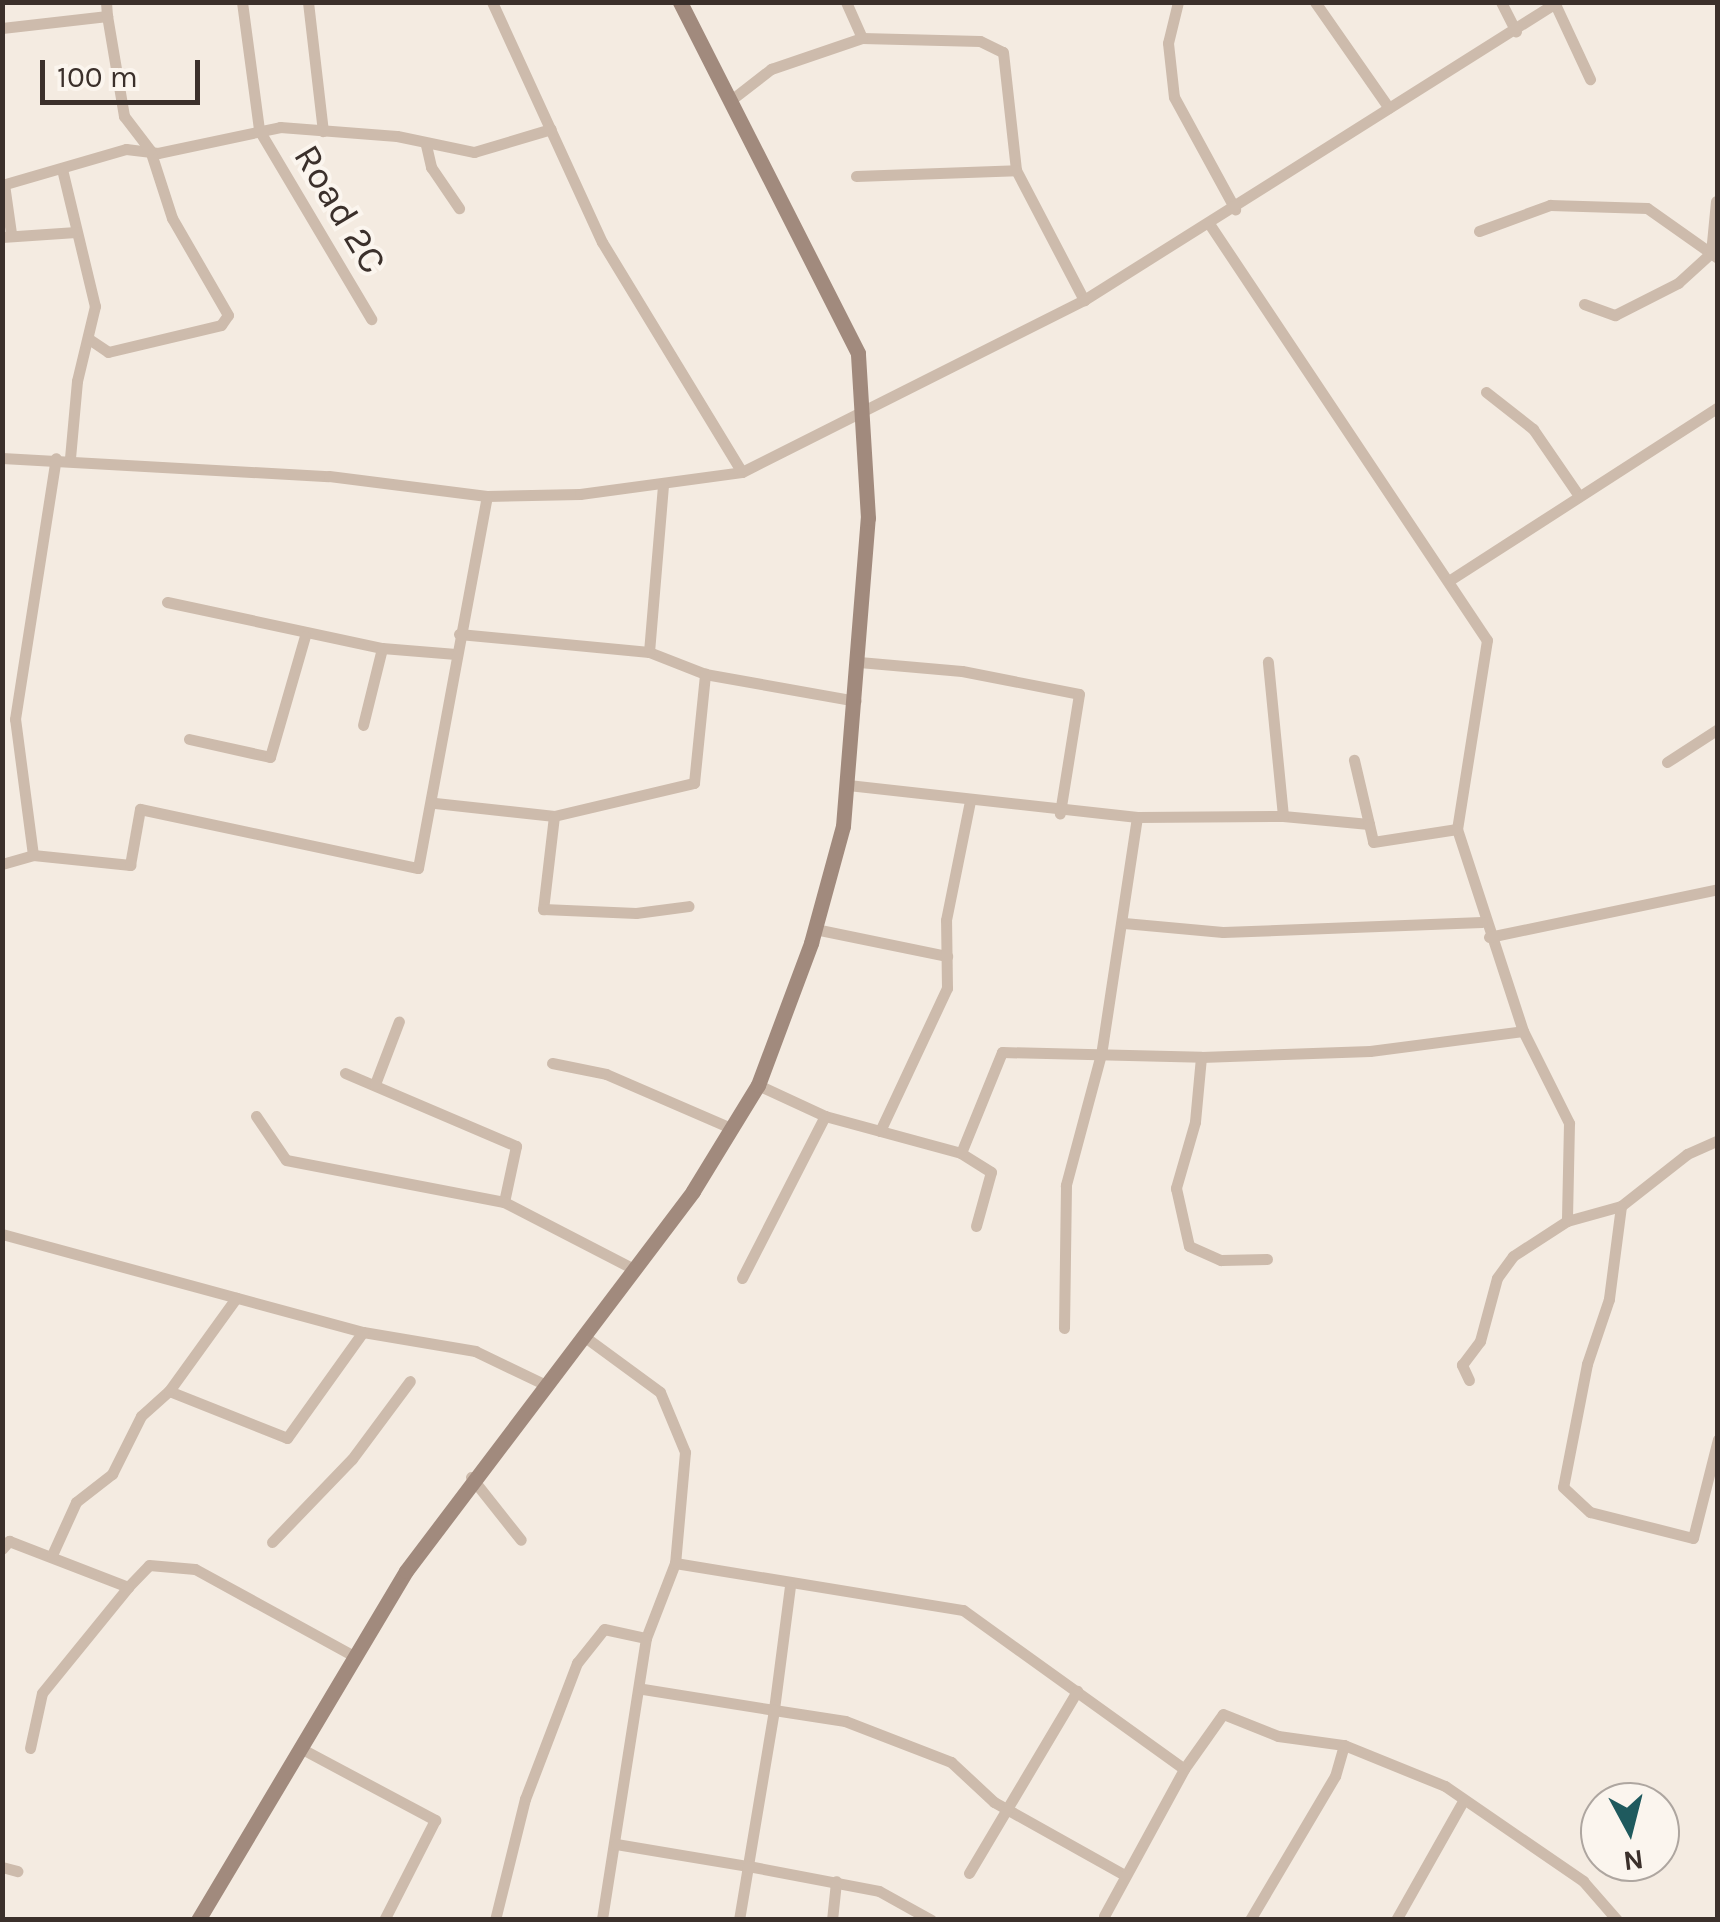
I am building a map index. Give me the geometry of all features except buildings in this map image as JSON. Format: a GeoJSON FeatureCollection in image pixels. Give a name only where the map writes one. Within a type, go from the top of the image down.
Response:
{"type":"FeatureCollection","features":[{"type":"Feature","properties":{"kind":"street"},"geometry":{"type":"LineString","coordinates":[[242,2],[260,130]]}},
{"type":"Feature","properties":{"kind":"street"},"geometry":{"type":"LineString","coordinates":[[308,2],[323,131]]}},
{"type":"Feature","properties":{"kind":"street"},"geometry":{"type":"LineString","coordinates":[[492,2],[602,242],[742,472]]}},
{"type":"Feature","properties":{"kind":"street"},"geometry":{"type":"LineString","coordinates":[[198,1920],[304,1750],[352,1654],[471,1477],[585,1337],[630,1266],[693,1191],[758,1085],[815,928],[848,784],[859,662],[866,415],[858,353],[680,2]]}},
{"type":"Feature","properties":{"kind":"street"},"geometry":{"type":"LineString","coordinates":[[846,2],[862,38]]}},
{"type":"Feature","properties":{"kind":"street"},"geometry":{"type":"LineString","coordinates":[[1178,2],[1168,43],[1174,98],[1235,209]]}},
{"type":"Feature","properties":{"kind":"street"},"geometry":{"type":"LineString","coordinates":[[1314,2],[1389,108]]}},
{"type":"Feature","properties":{"kind":"street"},"geometry":{"type":"LineString","coordinates":[[1501,2],[1516,31]]}},
{"type":"Feature","properties":{"kind":"street"},"geometry":{"type":"LineString","coordinates":[[2,458],[70,458],[487,496],[663,486],[742,472],[866,415],[1084,300],[1210,225],[1556,3],[1590,78]]}},
{"type":"Feature","properties":{"kind":"street"},"geometry":{"type":"LineString","coordinates":[[2,28],[106,9],[124,116],[150,150],[172,218],[226,306],[226,321],[108,352],[90,339]]}},
{"type":"Feature","properties":{"kind":"street"},"geometry":{"type":"LineString","coordinates":[[731,100],[771,69],[862,38],[980,41],[1003,52],[1016,170],[1084,300]]}},
{"type":"Feature","properties":{"kind":"street"},"geometry":{"type":"LineString","coordinates":[[76,232],[7,235],[3,185],[126,149],[150,150],[260,130],[323,131],[474,152],[551,129]]}},
{"type":"Feature","properties":{"kind":"street","name":"Road 2C"},"geometry":{"type":"LineString","coordinates":[[260,130],[371,319]]}},
{"type":"Feature","properties":{"kind":"street"},"geometry":{"type":"LineString","coordinates":[[426,145],[431,167],[459,208]]}},
{"type":"Feature","properties":{"kind":"street"},"geometry":{"type":"LineString","coordinates":[[62,169],[94,294],[90,339],[76,381],[70,458]]}},
{"type":"Feature","properties":{"kind":"street"},"geometry":{"type":"LineString","coordinates":[[856,176],[1016,170]]}},
{"type":"Feature","properties":{"kind":"street"},"geometry":{"type":"LineString","coordinates":[[1714,255],[1716,201]]}},
{"type":"Feature","properties":{"kind":"street"},"geometry":{"type":"LineString","coordinates":[[1478,231],[1550,205],[1646,208],[1714,255]]}},
{"type":"Feature","properties":{"kind":"street"},"geometry":{"type":"LineString","coordinates":[[1210,225],[1450,580],[1488,655],[1457,829],[1482,922],[1523,1031],[1570,1122],[1567,1221]]}},
{"type":"Feature","properties":{"kind":"street"},"geometry":{"type":"LineString","coordinates":[[1584,304],[1629,312],[1714,255]]}},
{"type":"Feature","properties":{"kind":"street"},"geometry":{"type":"LineString","coordinates":[[1486,392],[1544,442],[1580,496]]}},
{"type":"Feature","properties":{"kind":"street"},"geometry":{"type":"LineString","coordinates":[[1450,580],[1718,407]]}},
{"type":"Feature","properties":{"kind":"street"},"geometry":{"type":"LineString","coordinates":[[32,855],[9,720],[56,458]]}},
{"type":"Feature","properties":{"kind":"street"},"geometry":{"type":"LineString","coordinates":[[649,652],[663,486]]}},
{"type":"Feature","properties":{"kind":"street"},"geometry":{"type":"LineString","coordinates":[[2,864],[32,855],[130,865],[140,809],[418,868],[435,803],[459,634],[487,496]]}},
{"type":"Feature","properties":{"kind":"street"},"geometry":{"type":"LineString","coordinates":[[168,602],[305,636],[456,654]]}},
{"type":"Feature","properties":{"kind":"street"},"geometry":{"type":"LineString","coordinates":[[459,634],[649,652],[705,674],[856,700]]}},
{"type":"Feature","properties":{"kind":"street"},"geometry":{"type":"LineString","coordinates":[[190,739],[270,757],[305,636]]}},
{"type":"Feature","properties":{"kind":"street"},"geometry":{"type":"LineString","coordinates":[[363,725],[382,648]]}},
{"type":"Feature","properties":{"kind":"street"},"geometry":{"type":"LineString","coordinates":[[859,662],[962,670],[1079,694],[1060,813]]}},
{"type":"Feature","properties":{"kind":"street"},"geometry":{"type":"LineString","coordinates":[[1268,662],[1283,816]]}},
{"type":"Feature","properties":{"kind":"street"},"geometry":{"type":"LineString","coordinates":[[435,803],[554,816],[694,783],[705,674]]}},
{"type":"Feature","properties":{"kind":"street"},"geometry":{"type":"LineString","coordinates":[[1667,762],[1718,729]]}},
{"type":"Feature","properties":{"kind":"street"},"geometry":{"type":"LineString","coordinates":[[1354,760],[1372,842],[1457,829]]}},
{"type":"Feature","properties":{"kind":"street"},"geometry":{"type":"LineString","coordinates":[[848,784],[1060,813],[1283,816],[1370,824]]}},
{"type":"Feature","properties":{"kind":"street"},"geometry":{"type":"LineString","coordinates":[[880,1131],[947,988],[947,956],[970,801]]}},
{"type":"Feature","properties":{"kind":"street"},"geometry":{"type":"LineString","coordinates":[[554,816],[543,909],[636,913],[689,906]]}},
{"type":"Feature","properties":{"kind":"street"},"geometry":{"type":"LineString","coordinates":[[1064,1328],[1066,1185],[1101,1054],[1124,923],[1137,817]]}},
{"type":"Feature","properties":{"kind":"street"},"geometry":{"type":"LineString","coordinates":[[1489,937],[1718,889]]}},
{"type":"Feature","properties":{"kind":"street"},"geometry":{"type":"LineString","coordinates":[[1124,923],[1223,932],[1482,922]]}},
{"type":"Feature","properties":{"kind":"street"},"geometry":{"type":"LineString","coordinates":[[815,928],[947,956]]}},
{"type":"Feature","properties":{"kind":"street"},"geometry":{"type":"LineString","coordinates":[[374,1084],[399,1021]]}},
{"type":"Feature","properties":{"kind":"street"},"geometry":{"type":"LineString","coordinates":[[961,1153],[1002,1052],[1201,1057],[1370,1051],[1523,1031]]}},
{"type":"Feature","properties":{"kind":"street"},"geometry":{"type":"LineString","coordinates":[[1201,1057],[1196,1122],[1176,1188],[1190,1246],[1222,1260],[1267,1260]]}},
{"type":"Feature","properties":{"kind":"street"},"geometry":{"type":"LineString","coordinates":[[552,1063],[606,1074],[731,1128]]}},
{"type":"Feature","properties":{"kind":"street"},"geometry":{"type":"LineString","coordinates":[[345,1073],[516,1146],[504,1202]]}},
{"type":"Feature","properties":{"kind":"street"},"geometry":{"type":"LineString","coordinates":[[758,1085],[825,1116],[961,1153],[991,1172],[976,1226]]}},
{"type":"Feature","properties":{"kind":"street"},"geometry":{"type":"LineString","coordinates":[[256,1116],[286,1160],[504,1202],[630,1266]]}},
{"type":"Feature","properties":{"kind":"street"},"geometry":{"type":"LineString","coordinates":[[742,1278],[825,1116]]}},
{"type":"Feature","properties":{"kind":"street"},"geometry":{"type":"LineString","coordinates":[[1469,1380],[1462,1366],[1480,1341],[1496,1278],[1513,1256],[1567,1221],[1621,1206],[1686,1154],[1718,1140]]}},
{"type":"Feature","properties":{"kind":"street"},"geometry":{"type":"LineString","coordinates":[[1621,1206],[1609,1299],[1587,1364],[1563,1488],[1590,1512],[1694,1538],[1718,1440]]}},
{"type":"Feature","properties":{"kind":"street"},"geometry":{"type":"LineString","coordinates":[[2,1234],[363,1332],[474,1351],[544,1384]]}},
{"type":"Feature","properties":{"kind":"street"},"geometry":{"type":"LineString","coordinates":[[52,1554],[76,1502],[112,1474],[141,1416],[170,1391],[236,1298]]}},
{"type":"Feature","properties":{"kind":"street"},"geometry":{"type":"LineString","coordinates":[[170,1391],[288,1438],[363,1332]]}},
{"type":"Feature","properties":{"kind":"street"},"geometry":{"type":"LineString","coordinates":[[585,1337],[660,1392],[677,1421],[685,1452],[675,1563],[646,1638],[643,1690],[602,1920]]}},
{"type":"Feature","properties":{"kind":"street"},"geometry":{"type":"LineString","coordinates":[[272,1542],[352,1459],[410,1381]]}},
{"type":"Feature","properties":{"kind":"street"},"geometry":{"type":"LineString","coordinates":[[471,1477],[521,1540]]}},
{"type":"Feature","properties":{"kind":"street"},"geometry":{"type":"LineString","coordinates":[[5,1542],[52,1554],[128,1587]]}},
{"type":"Feature","properties":{"kind":"street"},"geometry":{"type":"LineString","coordinates":[[675,1563],[790,1586],[963,1610],[1184,1770]]}},
{"type":"Feature","properties":{"kind":"street"},"geometry":{"type":"LineString","coordinates":[[30,1748],[42,1693],[149,1565],[195,1569],[352,1654]]}},
{"type":"Feature","properties":{"kind":"street"},"geometry":{"type":"LineString","coordinates":[[739,1920],[790,1586]]}},
{"type":"Feature","properties":{"kind":"street"},"geometry":{"type":"LineString","coordinates":[[495,1920],[525,1799],[576,1663],[604,1629],[646,1638]]}},
{"type":"Feature","properties":{"kind":"street"},"geometry":{"type":"LineString","coordinates":[[643,1690],[774,1710],[897,1737],[951,1762],[1010,1809],[1124,1874]]}},
{"type":"Feature","properties":{"kind":"street"},"geometry":{"type":"LineString","coordinates":[[969,1873],[1010,1809],[1038,1748],[1077,1692]]}},
{"type":"Feature","properties":{"kind":"street"},"geometry":{"type":"LineString","coordinates":[[1104,1916],[1184,1770],[1223,1714],[1278,1736],[1344,1745],[1462,1801],[1583,1881],[1617,1920]]}},
{"type":"Feature","properties":{"kind":"street"},"geometry":{"type":"LineString","coordinates":[[1250,1920],[1335,1776],[1344,1745]]}},
{"type":"Feature","properties":{"kind":"street"},"geometry":{"type":"LineString","coordinates":[[304,1750],[435,1820],[384,1920]]}},
{"type":"Feature","properties":{"kind":"street"},"geometry":{"type":"LineString","coordinates":[[1396,1920],[1462,1801]]}},
{"type":"Feature","properties":{"kind":"street"},"geometry":{"type":"LineString","coordinates":[[616,1844],[836,1881],[908,1902],[930,1920]]}},
{"type":"Feature","properties":{"kind":"street"},"geometry":{"type":"LineString","coordinates":[[2,1867],[18,1871]]}},
{"type":"Feature","properties":{"kind":"street"},"geometry":{"type":"LineString","coordinates":[[832,1920],[836,1881]]}}]}
